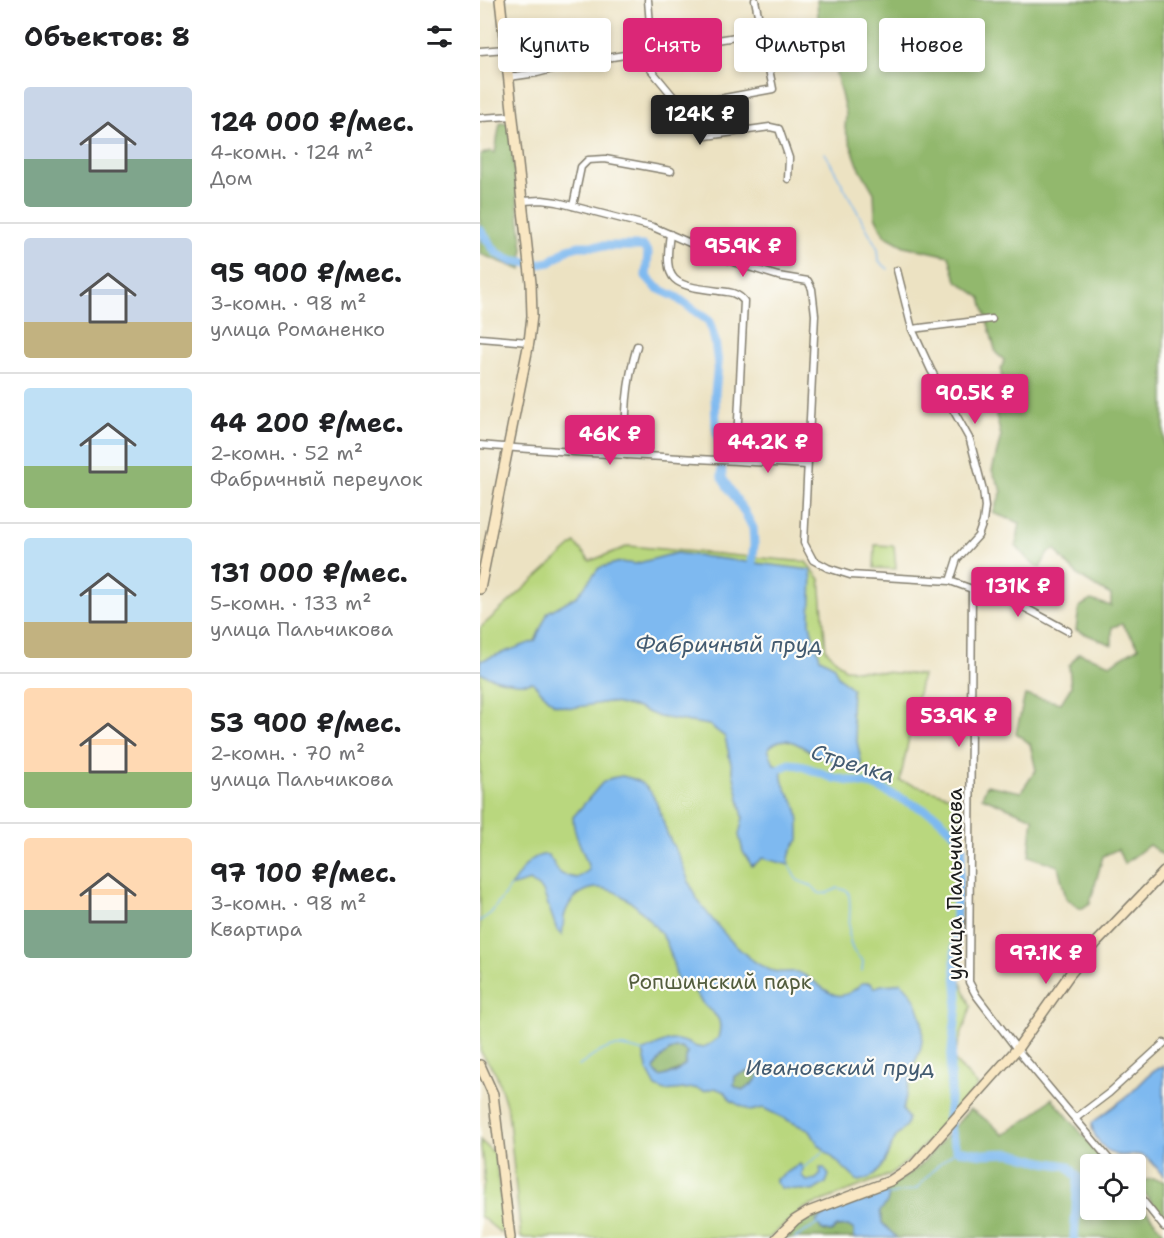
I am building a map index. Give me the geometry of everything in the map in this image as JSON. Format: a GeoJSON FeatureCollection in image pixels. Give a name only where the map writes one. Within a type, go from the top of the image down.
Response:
{"type":"FeatureCollection","features":[{"type":"Feature","properties":{"kind":"main road"},"geometry":{"type":"LineString","coordinates":[[500,0],[502,18]]}},
{"type":"Feature","properties":{"kind":"main road"},"geometry":{"type":"LineString","coordinates":[[480,589],[529,342],[532,316],[531,282],[508,72]]}},
{"type":"Feature","properties":{"kind":"main road"},"geometry":{"type":"LineString","coordinates":[[777,1238],[795,1220],[808,1212],[890,1181],[914,1164],[1017,1049],[1076,967],[1097,942],[1164,872]]}},
{"type":"Feature","properties":{"kind":"main road"},"geometry":{"type":"LineString","coordinates":[[480,1065],[493,1094],[510,1238]]}},
{"type":"Feature","properties":{"kind":"street"},"geometry":{"type":"LineString","coordinates":[[648,0],[649,18]]}},
{"type":"Feature","properties":{"kind":"street"},"geometry":{"type":"LineString","coordinates":[[755,0],[758,18]]}},
{"type":"Feature","properties":{"kind":"street"},"geometry":{"type":"LineString","coordinates":[[480,51],[498,50]]}},
{"type":"Feature","properties":{"kind":"street"},"geometry":{"type":"LineString","coordinates":[[509,77],[537,73],[575,63],[623,56]]}},
{"type":"Feature","properties":{"kind":"street"},"geometry":{"type":"LineString","coordinates":[[653,72],[706,136],[778,129],[789,158],[788,180]]}},
{"type":"Feature","properties":{"kind":"street"},"geometry":{"type":"LineString","coordinates":[[681,106],[773,89],[769,72]]}},
{"type":"Feature","properties":{"kind":"street"},"geometry":{"type":"LineString","coordinates":[[480,118],[513,116]]}},
{"type":"Feature","properties":{"kind":"street"},"geometry":{"type":"LineString","coordinates":[[573,206],[581,167],[588,160],[604,159],[671,171]]}},
{"type":"Feature","properties":{"kind":"street"},"geometry":{"type":"LineString","coordinates":[[522,201],[542,200],[573,206],[652,227],[736,263],[778,276],[808,281],[813,295],[815,315],[803,537],[807,551],[813,560],[850,575],[950,580],[1019,605],[1068,631]]}},
{"type":"Feature","properties":{"kind":"street"},"geometry":{"type":"LineString","coordinates":[[670,234],[667,260],[675,280],[691,287],[731,292],[744,301],[734,460]]}},
{"type":"Feature","properties":{"kind":"street"},"geometry":{"type":"LineString","coordinates":[[897,270],[912,329],[936,380],[970,440],[983,490],[985,507],[978,536],[957,559],[950,580]]}},
{"type":"Feature","properties":{"kind":"street"},"geometry":{"type":"LineString","coordinates":[[912,329],[992,319]]}},
{"type":"Feature","properties":{"kind":"street"},"geometry":{"type":"LineString","coordinates":[[480,338],[529,342]]}},
{"type":"Feature","properties":{"kind":"street"},"geometry":{"type":"LineString","coordinates":[[627,455],[624,426],[628,376],[637,346]]}},
{"type":"Feature","properties":{"kind":"street"},"geometry":{"type":"LineString","coordinates":[[480,446],[527,451],[714,458],[807,465]]}},
{"type":"Feature","properties":{"kind":"street","name":"улица Пальчикова"},"geometry":{"type":"LineString","coordinates":[[972,589],[969,982],[971,988],[1017,1049],[1105,1154]]}},
{"type":"Feature","properties":{"kind":"street"},"geometry":{"type":"LineString","coordinates":[[1076,1118],[1109,1093],[1164,1043]]}},
{"type":"Feature","properties":{"kind":"street"},"geometry":{"type":"LineString","coordinates":[[1146,1204],[1164,1227]]}},
{"type":"Feature","properties":{"kind":"green space"},"geometry":{"type":"Polygon","coordinates":[[[817,0],[1164,0],[1164,856],[1149,845],[1124,864],[1118,849],[1103,856],[1090,903],[1081,909],[1066,898],[1058,866],[1029,856],[1033,818],[982,797],[987,785],[1021,792],[1036,770],[1030,744],[1016,733],[1025,695],[1061,703],[1071,687],[1069,666],[1079,653],[1111,664],[1139,647],[1122,624],[1112,627],[1112,645],[1076,630],[1079,607],[1091,600],[1111,606],[1111,595],[1080,576],[1055,549],[1048,553],[1040,568],[1029,561],[1016,546],[1020,523],[993,513],[1002,491],[992,471],[1001,436],[996,415],[1004,405],[1001,370],[1004,360],[996,353],[981,298],[956,280],[949,256],[904,246],[884,235],[875,216],[874,193],[858,165],[845,129],[846,114],[836,74],[836,72],[867,72],[867,18],[818,18],[817,0]]]}},
{"type":"Feature","properties":{"kind":"green space"},"geometry":{"type":"Polygon","coordinates":[[[500,122],[509,123],[523,249],[522,270],[480,254],[480,155],[490,151],[495,153],[500,122]]]}},
{"type":"Feature","properties":{"kind":"green space","name":"Ропшинский парк"},"geometry":{"type":"Polygon","coordinates":[[[575,543],[590,561],[629,546],[806,562],[820,579],[826,650],[845,669],[922,675],[900,781],[960,799],[960,979],[971,1007],[953,1059],[978,1086],[915,1155],[891,1174],[802,1209],[769,1238],[521,1238],[508,1111],[496,1073],[480,1051],[480,628],[575,543]]]}},
{"type":"Feature","properties":{"kind":"green space"},"geometry":{"type":"Polygon","coordinates":[[[875,545],[894,546],[896,569],[874,568],[875,545]]]}},
{"type":"Feature","properties":{"kind":"green space"},"geometry":{"type":"Polygon","coordinates":[[[675,1048],[682,1048],[687,1053],[685,1065],[675,1072],[660,1077],[654,1070],[655,1066],[662,1057],[675,1048]]]}},
{"type":"Feature","properties":{"kind":"green space"},"geometry":{"type":"Polygon","coordinates":[[[763,1065],[758,1077],[750,1086],[743,1090],[734,1085],[735,1076],[763,1065]]]}},
{"type":"Feature","properties":{"kind":"green space"},"geometry":{"type":"Polygon","coordinates":[[[1052,1098],[1099,1154],[1080,1154],[1080,1220],[1146,1220],[1146,1210],[1164,1233],[1164,1238],[897,1238],[882,1223],[880,1211],[887,1203],[889,1195],[885,1193],[820,1217],[818,1224],[823,1231],[831,1232],[837,1227],[848,1226],[854,1230],[854,1238],[786,1238],[799,1224],[896,1183],[919,1167],[970,1109],[991,1123],[1003,1135],[1031,1117],[1052,1098]]]}},
{"type":"Feature","properties":{"kind":"green space"},"geometry":{"type":"Polygon","coordinates":[[[480,1140],[495,1154],[504,1227],[501,1233],[480,1216],[480,1196],[484,1184],[484,1173],[480,1140]]]}},
{"type":"Feature","properties":{"kind":"green space"},"geometry":{"type":"Polygon","coordinates":[[[1146,1180],[1164,1181],[1164,1218],[1146,1195],[1146,1180]]]}},
{"type":"Feature","properties":{"kind":"water","name":"Фабричный пруд"},"geometry":{"type":"Polygon","coordinates":[[[676,553],[811,570],[810,625],[812,634],[820,658],[833,665],[838,676],[852,689],[851,713],[862,765],[824,758],[787,740],[775,743],[768,749],[774,764],[783,766],[783,783],[798,814],[799,840],[791,851],[789,865],[763,858],[752,866],[743,852],[739,835],[743,817],[725,737],[709,725],[659,717],[638,708],[608,702],[572,708],[554,704],[532,682],[499,680],[480,673],[480,661],[535,641],[548,612],[577,596],[599,568],[620,562],[635,564],[676,553]]]}},
{"type":"Feature","properties":{"kind":"water","name":"Ивановский пруд"},"geometry":{"type":"Polygon","coordinates":[[[622,776],[633,779],[649,789],[654,796],[667,833],[695,895],[728,937],[753,960],[772,971],[801,973],[832,994],[845,995],[862,983],[871,983],[874,988],[901,982],[913,996],[920,1014],[923,1032],[920,1051],[903,1110],[908,1118],[883,1165],[873,1176],[858,1181],[818,1144],[810,1131],[763,1108],[751,1111],[731,1101],[725,1092],[715,1088],[704,1091],[694,1088],[665,1091],[656,1087],[648,1072],[643,1051],[674,1040],[704,1047],[718,1038],[720,1030],[718,1019],[695,992],[678,984],[670,952],[662,935],[627,899],[605,889],[594,888],[579,894],[570,903],[565,914],[562,936],[557,930],[543,891],[530,881],[510,887],[526,865],[542,855],[548,855],[558,871],[564,875],[577,878],[589,870],[575,831],[573,817],[602,783],[622,776]],[[675,1048],[662,1057],[655,1066],[654,1070],[660,1077],[675,1073],[685,1065],[687,1053],[682,1048],[675,1048]],[[762,1066],[735,1076],[734,1085],[743,1090],[750,1086],[760,1074],[762,1066]]]}},
{"type":"Feature","properties":{"kind":"water"},"geometry":{"type":"Polygon","coordinates":[[[1164,1066],[1164,1177],[1146,1157],[1146,1154],[1116,1154],[1107,1150],[1096,1138],[1092,1128],[1092,1123],[1130,1094],[1153,1071],[1164,1066]]]}},
{"type":"Feature","properties":{"kind":"water"},"geometry":{"type":"Polygon","coordinates":[[[800,1164],[803,1168],[802,1176],[807,1181],[816,1179],[821,1174],[820,1168],[824,1168],[829,1175],[826,1183],[813,1191],[781,1188],[775,1180],[800,1164]]]}},
{"type":"Feature","properties":{"kind":"water"},"geometry":{"type":"Polygon","coordinates":[[[885,1193],[889,1195],[887,1203],[880,1211],[882,1223],[897,1238],[854,1238],[854,1230],[848,1226],[837,1227],[831,1232],[822,1230],[816,1221],[827,1214],[885,1193]]]}},
{"type":"Feature","properties":{"kind":"waterway"},"geometry":{"type":"LineString","coordinates":[[825,153],[878,249],[879,261],[888,269]]}},
{"type":"Feature","properties":{"kind":"waterway","name":"Стрелка"},"geometry":{"type":"LineString","coordinates":[[480,230],[496,252],[509,260],[538,264],[550,262],[568,249],[579,246],[643,246],[648,253],[646,276],[657,288],[676,297],[709,321],[718,364],[715,393],[716,426],[721,452],[722,478],[753,528],[751,573]]}},
{"type":"Feature","properties":{"kind":"waterway","name":"Стрелка"},"geometry":{"type":"LineString","coordinates":[[774,771],[789,764],[799,765],[834,778],[873,785],[935,815],[958,836],[962,848],[956,907],[955,963],[958,996],[950,1068],[951,1090],[948,1116],[952,1137],[957,1150],[983,1154],[1011,1153],[1068,1166],[1078,1178],[1074,1238]]}},
{"type":"Feature","properties":{"kind":"waterway"},"geometry":{"type":"LineString","coordinates":[[789,865],[797,880],[812,886],[819,893],[827,893],[838,888],[848,891],[850,943],[863,961],[862,971]]}},
{"type":"Feature","properties":{"kind":"waterway"},"geometry":{"type":"LineString","coordinates":[[480,921],[491,913],[511,886]]}},
{"type":"Feature","properties":{"kind":"waterway"},"geometry":{"type":"LineString","coordinates":[[579,1066],[609,1048],[623,1047],[643,1052]]}},
{"type":"Feature","properties":{"kind":"waterway"},"geometry":{"type":"LineString","coordinates":[[803,1168],[826,1150]]}},
{"type":"Feature","properties":{"kind":"waterway"},"geometry":{"type":"LineString","coordinates":[[889,1195],[916,1189],[939,1164],[957,1150]]}},
{"type":"Feature","properties":{"kind":"waterway"},"geometry":{"type":"LineString","coordinates":[[795,1238],[818,1224]]}}]}
